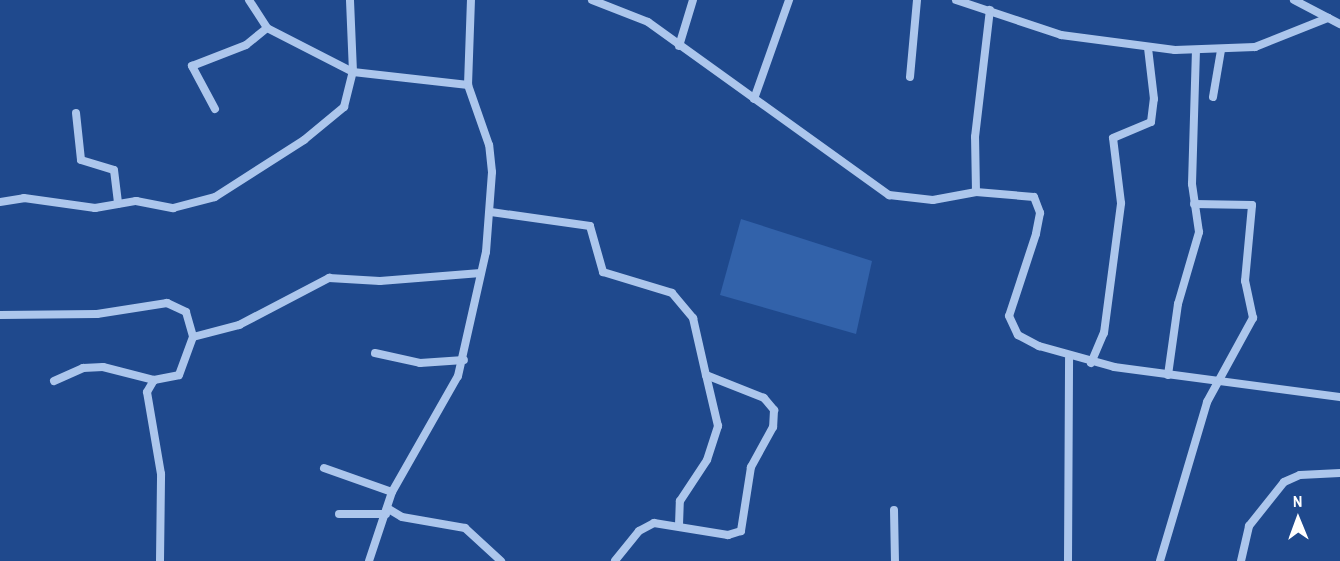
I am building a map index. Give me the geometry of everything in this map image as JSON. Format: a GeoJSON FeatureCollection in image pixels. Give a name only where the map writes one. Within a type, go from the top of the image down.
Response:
{"type":"FeatureCollection","features":[{"type":"Feature","properties":{"kind":"street"},"geometry":{"type":"LineString","coordinates":[[249,0],[267,28],[353,72],[468,85]]}},
{"type":"Feature","properties":{"kind":"street"},"geometry":{"type":"LineString","coordinates":[[0,202],[24,198],[95,208],[118,204],[186,208],[215,197],[337,116],[353,72],[350,0]]}},
{"type":"Feature","properties":{"kind":"street"},"geometry":{"type":"LineString","coordinates":[[369,561],[392,492],[464,360],[482,273],[491,212],[489,145],[468,85],[471,0]]}},
{"type":"Feature","properties":{"kind":"street"},"geometry":{"type":"LineString","coordinates":[[592,0],[648,22],[889,195],[933,200],[976,192],[1026,194],[1039,203],[1036,234],[1010,324],[1018,335],[1069,358],[1091,363],[1215,383],[1340,397]]}},
{"type":"Feature","properties":{"kind":"street"},"geometry":{"type":"LineString","coordinates":[[679,46],[693,0]]}},
{"type":"Feature","properties":{"kind":"street"},"geometry":{"type":"LineString","coordinates":[[754,99],[789,0]]}},
{"type":"Feature","properties":{"kind":"street"},"geometry":{"type":"LineString","coordinates":[[910,77],[917,0]]}},
{"type":"Feature","properties":{"kind":"street"},"geometry":{"type":"LineString","coordinates":[[956,0],[1061,36],[1148,48],[1196,51],[1273,43],[1328,18]]}},
{"type":"Feature","properties":{"kind":"street"},"geometry":{"type":"LineString","coordinates":[[1294,0],[1340,24]]}},
{"type":"Feature","properties":{"kind":"street"},"geometry":{"type":"LineString","coordinates":[[976,192],[975,137],[990,10]]}},
{"type":"Feature","properties":{"kind":"street"},"geometry":{"type":"LineString","coordinates":[[215,109],[192,66],[246,45],[267,28]]}},
{"type":"Feature","properties":{"kind":"street"},"geometry":{"type":"LineString","coordinates":[[1091,363],[1104,333],[1121,203],[1113,138],[1151,122],[1154,99],[1148,48]]}},
{"type":"Feature","properties":{"kind":"street"},"geometry":{"type":"LineString","coordinates":[[1213,97],[1221,50]]}},
{"type":"Feature","properties":{"kind":"street"},"geometry":{"type":"LineString","coordinates":[[1168,375],[1178,304],[1199,232],[1194,204],[1196,51]]}},
{"type":"Feature","properties":{"kind":"street"},"geometry":{"type":"LineString","coordinates":[[76,113],[81,160],[114,170],[118,204]]}},
{"type":"Feature","properties":{"kind":"street"},"geometry":{"type":"LineString","coordinates":[[1160,561],[1215,383],[1253,318],[1245,281],[1253,210],[1241,201],[1194,204]]}},
{"type":"Feature","properties":{"kind":"street"},"geometry":{"type":"LineString","coordinates":[[491,212],[590,226],[603,272],[659,286],[684,305],[697,327],[718,426],[707,460],[680,501],[680,525]]}},
{"type":"Feature","properties":{"kind":"street"},"geometry":{"type":"LineString","coordinates":[[193,336],[239,325],[329,278],[380,281],[482,273]]}},
{"type":"Feature","properties":{"kind":"street"},"geometry":{"type":"LineString","coordinates":[[0,315],[97,314],[167,303],[186,312],[193,336],[179,375],[154,380],[103,367],[83,368],[54,381]]}},
{"type":"Feature","properties":{"kind":"street"},"geometry":{"type":"LineString","coordinates":[[375,353],[427,364],[464,360]]}},
{"type":"Feature","properties":{"kind":"street"},"geometry":{"type":"LineString","coordinates":[[1068,561],[1069,358]]}},
{"type":"Feature","properties":{"kind":"street"},"geometry":{"type":"LineString","coordinates":[[615,561],[645,526],[680,525],[728,535],[741,531],[751,467],[773,428],[774,410],[764,398],[706,375]]}},
{"type":"Feature","properties":{"kind":"street"},"geometry":{"type":"LineString","coordinates":[[154,380],[147,398],[161,474],[160,561]]}},
{"type":"Feature","properties":{"kind":"street"},"geometry":{"type":"LineString","coordinates":[[324,468],[392,492]]}},
{"type":"Feature","properties":{"kind":"street"},"geometry":{"type":"LineString","coordinates":[[1241,561],[1249,526],[1284,482],[1300,475],[1340,473]]}},
{"type":"Feature","properties":{"kind":"street"},"geometry":{"type":"LineString","coordinates":[[894,510],[895,561]]}},
{"type":"Feature","properties":{"kind":"street"},"geometry":{"type":"LineString","coordinates":[[339,514],[387,511],[402,517],[465,528],[501,561]]}},
{"type":"Feature","properties":{"kind":"shaded area"},"geometry":{"type":"Polygon","coordinates":[[[741,219],[872,261],[856,334],[720,295],[741,219]]]}}]}
